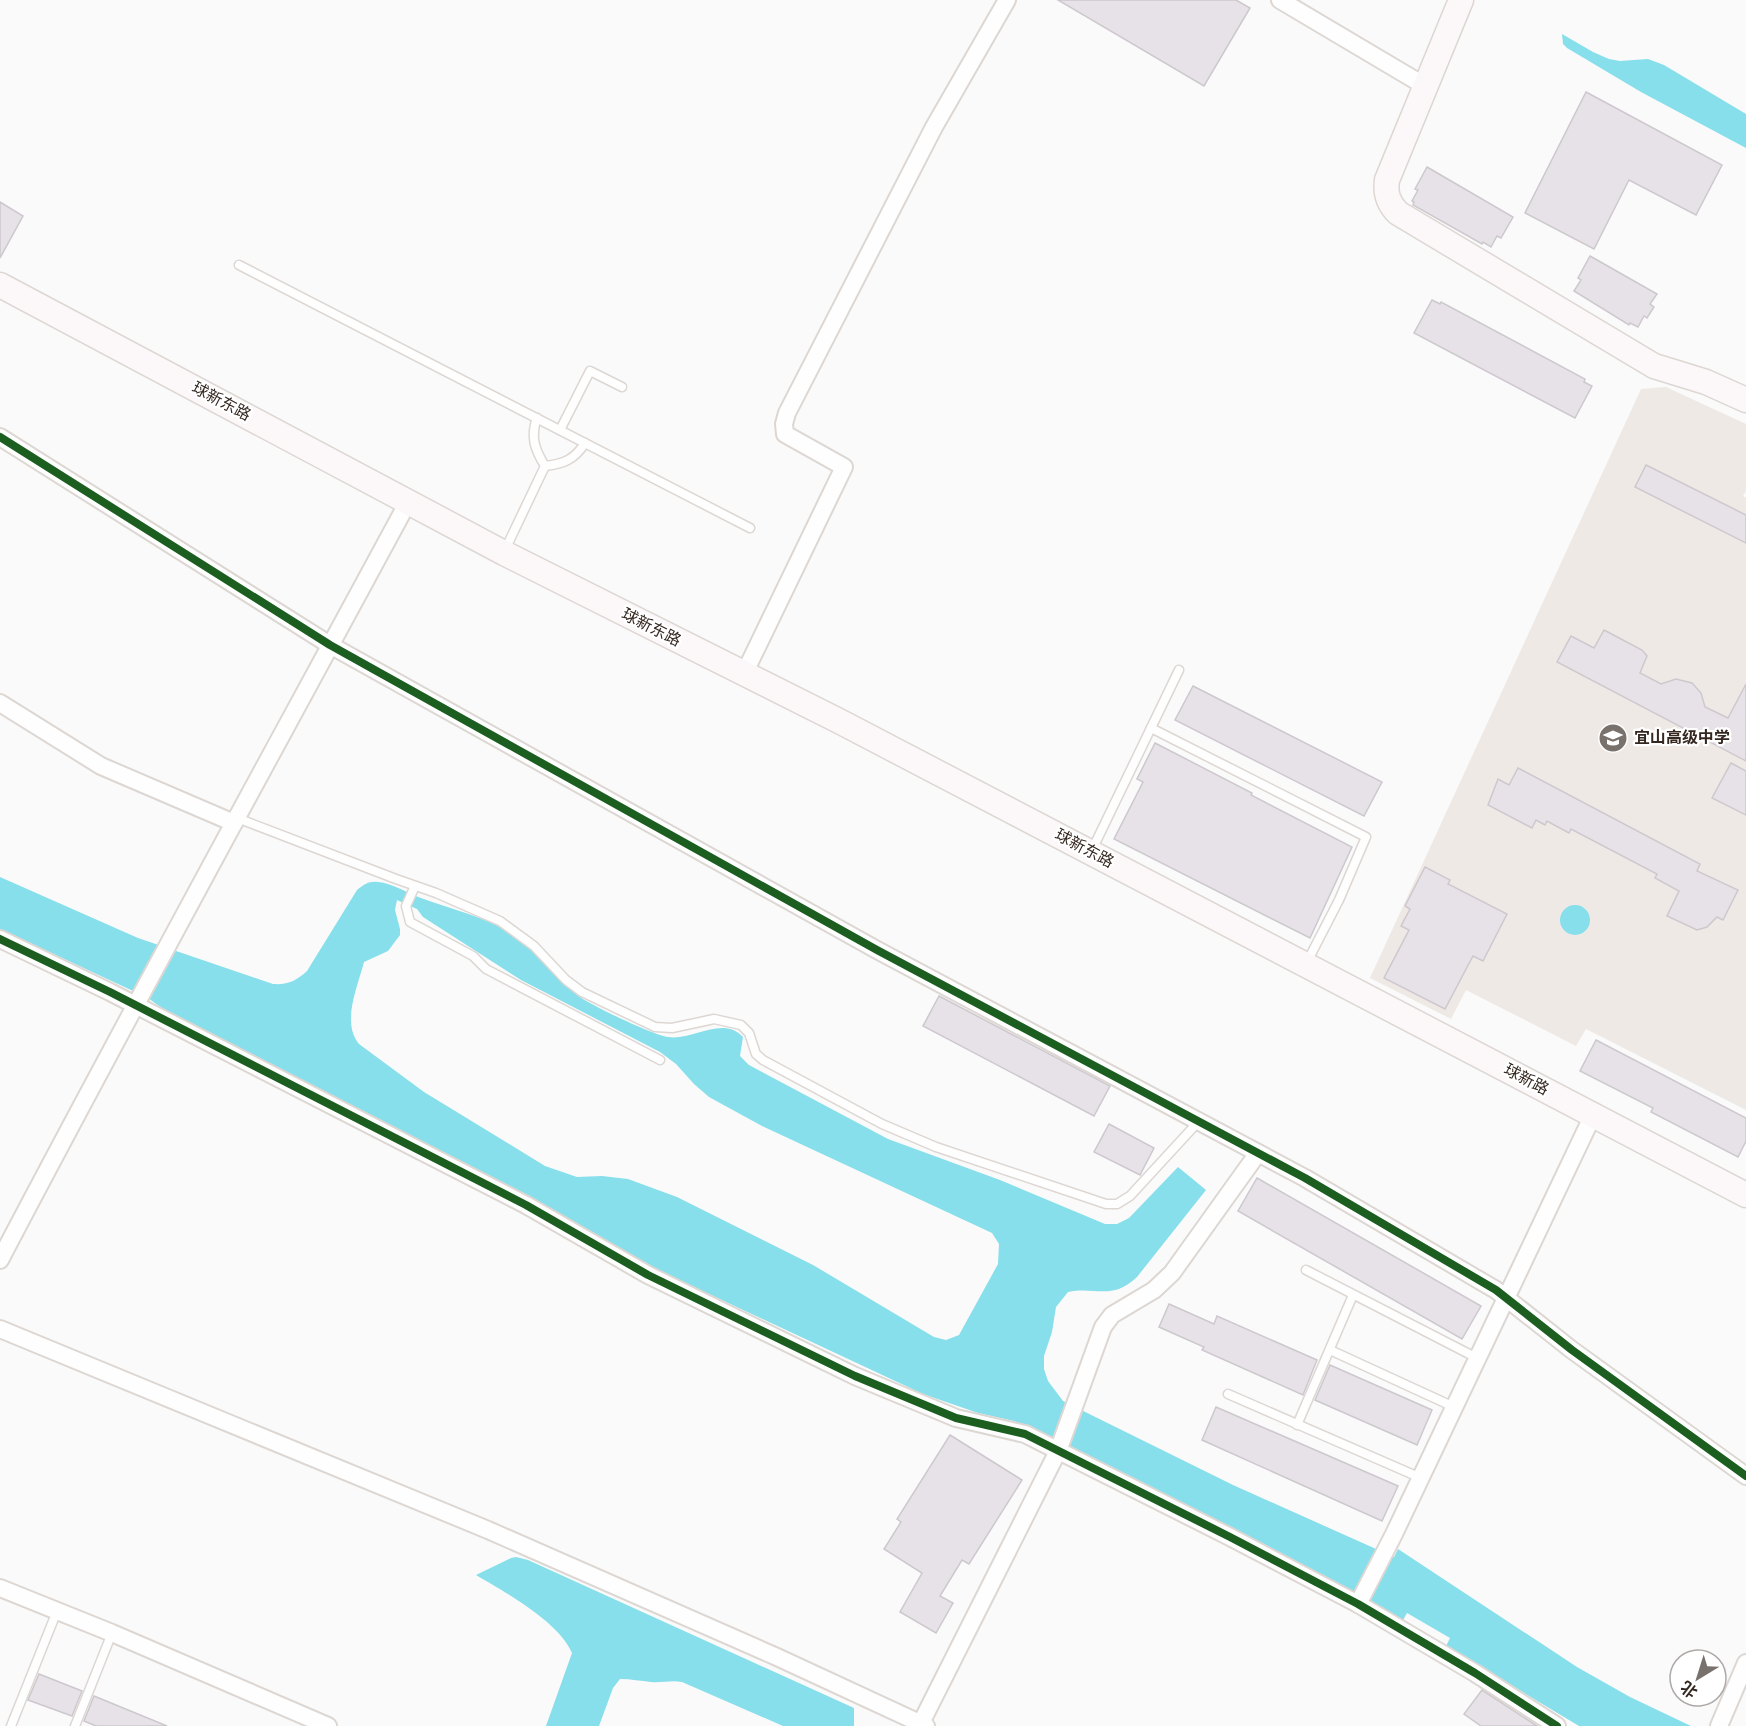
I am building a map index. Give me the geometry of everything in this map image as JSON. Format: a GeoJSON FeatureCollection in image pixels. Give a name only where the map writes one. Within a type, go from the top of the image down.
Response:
{"type":"FeatureCollection","features":[{"type":"Feature","properties":{"kind":"street"},"geometry":{"type":"LineString","coordinates":[[744,674],[844,467],[785,434],[784,424],[787,413],[934,127],[1007,0]]}},
{"type":"Feature","properties":{"kind":"street"},"geometry":{"type":"LineString","coordinates":[[1280,0],[1425,86]]}},
{"type":"Feature","properties":{"kind":"street"},"geometry":{"type":"LineString","coordinates":[[1461,0],[1386,180],[1387,195],[1393,208],[1654,366],[1707,382],[1746,400]]}},
{"type":"Feature","properties":{"kind":"street","name":"球新东路"},"geometry":{"type":"LineString","coordinates":[[0,285],[504,553],[839,721],[1306,965]]}},
{"type":"Feature","properties":{"kind":"street"},"geometry":{"type":"LineString","coordinates":[[0,437],[330,645],[877,950],[1305,1178],[1506,1297],[1572,1350],[1746,1476]]}},
{"type":"Feature","properties":{"kind":"street"},"geometry":{"type":"LineString","coordinates":[[0,1260],[408,502]]}},
{"type":"Feature","properties":{"kind":"street"},"geometry":{"type":"LineString","coordinates":[[0,703],[100,766],[236,821]]}},
{"type":"Feature","properties":{"kind":"street"},"geometry":{"type":"LineString","coordinates":[[0,939],[137,1003],[526,1205],[648,1275],[834,1366],[956,1418],[1025,1434],[1059,1448],[1359,1602],[1557,1726]]}},
{"type":"Feature","properties":{"kind":"street","name":"球新路"},"geometry":{"type":"LineString","coordinates":[[1306,965],[1746,1195]]}},
{"type":"Feature","properties":{"kind":"street"},"geometry":{"type":"LineString","coordinates":[[1359,1602],[1394,1534],[1593,1114]]}},
{"type":"Feature","properties":{"kind":"street"},"geometry":{"type":"LineString","coordinates":[[0,1329],[488,1530],[633,1593],[923,1725],[1059,1448],[1099,1334],[1107,1320],[1154,1290],[1172,1273],[1258,1153]]}},
{"type":"Feature","properties":{"kind":"street"},"geometry":{"type":"LineString","coordinates":[[0,1588],[112,1633],[328,1726]]}},
{"type":"Feature","properties":{"kind":"street"},"geometry":{"type":"LineString","coordinates":[[1719,1726],[1746,1663]]}},
{"type":"Feature","properties":{"kind":"lane"},"geometry":{"type":"LineString","coordinates":[[239,265],[750,528]]}},
{"type":"Feature","properties":{"kind":"lane"},"geometry":{"type":"LineString","coordinates":[[560,430],[590,371],[622,387]]}},
{"type":"Feature","properties":{"kind":"lane"},"geometry":{"type":"LineString","coordinates":[[537,418],[533,428],[534,445],[545,466]]}},
{"type":"Feature","properties":{"kind":"lane"},"geometry":{"type":"LineString","coordinates":[[545,466],[567,461],[580,451],[585,443]]}},
{"type":"Feature","properties":{"kind":"lane"},"geometry":{"type":"LineString","coordinates":[[504,553],[545,466]]}},
{"type":"Feature","properties":{"kind":"lane"},"geometry":{"type":"LineString","coordinates":[[1091,853],[1179,670]]}},
{"type":"Feature","properties":{"kind":"lane"},"geometry":{"type":"LineString","coordinates":[[1151,728],[1366,837],[1339,900],[1306,965]]}},
{"type":"Feature","properties":{"kind":"lane"},"geometry":{"type":"LineString","coordinates":[[236,821],[413,890],[447,897],[500,921],[534,946],[566,980],[582,992],[655,1027],[672,1028],[714,1019],[741,1025],[749,1033],[756,1054],[763,1060],[882,1124],[936,1147],[1106,1204],[1117,1204],[1130,1196],[1199,1121]]}},
{"type":"Feature","properties":{"kind":"lane"},"geometry":{"type":"LineString","coordinates":[[413,890],[406,906],[410,922],[473,956],[486,969],[660,1060]]}},
{"type":"Feature","properties":{"kind":"lane"},"geometry":{"type":"LineString","coordinates":[[1306,1270],[1477,1358]]}},
{"type":"Feature","properties":{"kind":"lane"},"geometry":{"type":"LineString","coordinates":[[1297,1425],[1353,1295]]}},
{"type":"Feature","properties":{"kind":"lane"},"geometry":{"type":"LineString","coordinates":[[1330,1350],[1454,1407]]}},
{"type":"Feature","properties":{"kind":"lane"},"geometry":{"type":"LineString","coordinates":[[1228,1394],[1420,1478]]}},
{"type":"Feature","properties":{"kind":"lane"},"geometry":{"type":"LineString","coordinates":[[11,1726],[57,1611]]}},
{"type":"Feature","properties":{"kind":"lane"},"geometry":{"type":"LineString","coordinates":[[75,1726],[112,1633]]}},
{"type":"Feature","properties":{"kind":"shaded area","name":"宜山高级中学"},"geometry":{"type":"Polygon","coordinates":[[[1666,387],[1746,424],[1746,491],[1743,496],[1746,498],[1746,1110],[1586,1029],[1576,1046],[1466,990],[1451,1019],[1370,978],[1641,389],[1666,387]]]}},
{"type":"Feature","properties":{"kind":"water"},"geometry":{"type":"Polygon","coordinates":[[[1562,34],[1609,59],[1620,61],[1648,59],[1664,65],[1746,114],[1746,148],[1641,92],[1567,48],[1563,44],[1562,34]]]}},
{"type":"Feature","properties":{"kind":"water"},"geometry":{"type":"Polygon","coordinates":[[[0,877],[138,938],[273,984],[283,984],[295,980],[307,971],[357,890],[369,883],[383,883],[504,929],[529,946],[577,995],[622,1019],[668,1037],[687,1036],[717,1028],[735,1031],[743,1037],[740,1056],[749,1065],[888,1139],[1000,1180],[1105,1224],[1117,1224],[1129,1218],[1178,1167],[1206,1190],[1137,1277],[1119,1289],[1111,1291],[1068,1292],[1056,1307],[1052,1332],[1044,1356],[1044,1369],[1048,1381],[1063,1401],[1233,1485],[1394,1557],[1398,1549],[1577,1667],[1630,1697],[1691,1726],[1579,1726],[1446,1646],[1450,1638],[1407,1613],[1402,1622],[1046,1434],[1014,1421],[978,1413],[923,1394],[630,1257],[547,1207],[170,1014],[148,998],[0,929],[0,877]],[[397,900],[395,910],[400,935],[388,951],[364,962],[351,1015],[351,1025],[359,1044],[424,1092],[545,1166],[577,1177],[602,1176],[628,1179],[677,1197],[813,1265],[934,1337],[946,1340],[959,1335],[998,1264],[999,1244],[992,1233],[762,1126],[709,1097],[676,1064],[660,1052],[521,980],[423,917],[417,909],[397,900]]]}},
{"type":"Feature","properties":{"kind":"water"},"geometry":{"type":"Polygon","coordinates":[[[1575,905],[1585,910],[1590,920],[1585,930],[1575,935],[1565,930],[1560,920],[1565,910],[1575,905]]]}},
{"type":"Feature","properties":{"kind":"water"},"geometry":{"type":"Polygon","coordinates":[[[516,1557],[528,1560],[854,1708],[854,1726],[783,1726],[682,1682],[620,1679],[613,1688],[599,1726],[546,1726],[572,1653],[556,1630],[544,1619],[476,1575],[516,1557]]]}},
{"type":"Feature","properties":{"kind":"building"},"geometry":{"type":"Polygon","coordinates":[[[1058,0],[1236,0],[1250,8],[1204,86],[1058,0]]]}},
{"type":"Feature","properties":{"kind":"building"},"geometry":{"type":"Polygon","coordinates":[[[1586,92],[1722,165],[1696,215],[1629,180],[1594,249],[1525,213],[1586,92]]]}},
{"type":"Feature","properties":{"kind":"building"},"geometry":{"type":"Polygon","coordinates":[[[1427,167],[1513,217],[1501,238],[1497,236],[1491,247],[1483,242],[1482,244],[1413,205],[1412,201],[1418,190],[1415,189],[1427,167]]]}},
{"type":"Feature","properties":{"kind":"building"},"geometry":{"type":"Polygon","coordinates":[[[0,202],[23,216],[0,258],[0,202]]]}},
{"type":"Feature","properties":{"kind":"building"},"geometry":{"type":"Polygon","coordinates":[[[1590,256],[1657,294],[1650,304],[1654,307],[1647,318],[1644,316],[1638,327],[1630,323],[1629,325],[1574,291],[1590,256]]]}},
{"type":"Feature","properties":{"kind":"building"},"geometry":{"type":"Polygon","coordinates":[[[1432,300],[1440,304],[1441,302],[1585,379],[1584,382],[1592,386],[1575,418],[1414,333],[1432,300]]]}},
{"type":"Feature","properties":{"kind":"building"},"geometry":{"type":"Polygon","coordinates":[[[1646,465],[1746,515],[1746,543],[1635,487],[1646,465]]]}},
{"type":"Feature","properties":{"kind":"building"},"geometry":{"type":"Polygon","coordinates":[[[1604,630],[1642,650],[1647,656],[1640,673],[1661,684],[1676,679],[1692,683],[1701,693],[1705,707],[1728,718],[1746,684],[1746,761],[1557,662],[1571,636],[1594,648],[1604,630]]]}},
{"type":"Feature","properties":{"kind":"building"},"geometry":{"type":"Polygon","coordinates":[[[1193,686],[1382,782],[1364,816],[1175,720],[1193,686]]]}},
{"type":"Feature","properties":{"kind":"building"},"geometry":{"type":"Polygon","coordinates":[[[1155,743],[1352,847],[1310,938],[1114,839],[1143,782],[1137,779],[1155,743]]]}},
{"type":"Feature","properties":{"kind":"building"},"geometry":{"type":"Polygon","coordinates":[[[1731,763],[1746,771],[1746,815],[1712,798],[1731,763]]]}},
{"type":"Feature","properties":{"kind":"building"},"geometry":{"type":"Polygon","coordinates":[[[1518,768],[1700,864],[1697,871],[1738,890],[1723,920],[1717,917],[1707,927],[1697,930],[1667,916],[1679,891],[1655,878],[1657,874],[1571,829],[1569,833],[1547,821],[1545,825],[1536,820],[1532,828],[1488,805],[1498,779],[1509,785],[1518,768]]]}},
{"type":"Feature","properties":{"kind":"building"},"geometry":{"type":"Polygon","coordinates":[[[1425,867],[1450,880],[1448,884],[1507,914],[1483,961],[1473,956],[1445,1009],[1384,978],[1409,930],[1401,926],[1410,909],[1405,906],[1425,867]]]}},
{"type":"Feature","properties":{"kind":"building"},"geometry":{"type":"Polygon","coordinates":[[[939,996],[1110,1086],[1094,1116],[923,1026],[939,996]]]}},
{"type":"Feature","properties":{"kind":"building"},"geometry":{"type":"Polygon","coordinates":[[[1596,1040],[1746,1118],[1746,1141],[1738,1157],[1651,1112],[1653,1108],[1580,1071],[1596,1040]]]}},
{"type":"Feature","properties":{"kind":"building"},"geometry":{"type":"Polygon","coordinates":[[[1109,1124],[1154,1148],[1140,1175],[1094,1152],[1109,1124]]]}},
{"type":"Feature","properties":{"kind":"building"},"geometry":{"type":"Polygon","coordinates":[[[1257,1178],[1481,1306],[1462,1339],[1238,1211],[1257,1178]]]}},
{"type":"Feature","properties":{"kind":"building"},"geometry":{"type":"Polygon","coordinates":[[[1169,1304],[1214,1324],[1217,1316],[1317,1360],[1303,1395],[1202,1350],[1204,1347],[1159,1327],[1169,1304]]]}},
{"type":"Feature","properties":{"kind":"building"},"geometry":{"type":"Polygon","coordinates":[[[1330,1365],[1432,1410],[1417,1445],[1315,1400],[1330,1365]]]}},
{"type":"Feature","properties":{"kind":"building"},"geometry":{"type":"Polygon","coordinates":[[[1216,1407],[1398,1486],[1382,1521],[1202,1440],[1216,1407]]]}},
{"type":"Feature","properties":{"kind":"building"},"geometry":{"type":"Polygon","coordinates":[[[950,1435],[1022,1480],[969,1564],[962,1560],[940,1596],[953,1603],[936,1633],[900,1612],[922,1573],[884,1549],[901,1522],[897,1519],[950,1435]]]}},
{"type":"Feature","properties":{"kind":"building"},"geometry":{"type":"Polygon","coordinates":[[[39,1674],[82,1691],[72,1716],[28,1700],[39,1674]]]}},
{"type":"Feature","properties":{"kind":"building"},"geometry":{"type":"Polygon","coordinates":[[[1482,1690],[1537,1726],[1481,1726],[1464,1714],[1482,1690]]]}},
{"type":"Feature","properties":{"kind":"building"},"geometry":{"type":"Polygon","coordinates":[[[94,1696],[167,1726],[96,1726],[84,1721],[94,1696]]]}},
{"type":"Feature","properties":{"kind":"cycle path"},"geometry":{"type":"LineString","coordinates":[[0,437],[330,645],[877,950],[1305,1178],[1496,1290],[1572,1350],[1746,1476]]}},
{"type":"Feature","properties":{"kind":"cycle path"},"geometry":{"type":"LineString","coordinates":[[0,939],[110,992],[526,1205],[648,1275],[855,1376],[956,1418],[1025,1434],[1230,1537],[1358,1604],[1475,1673],[1557,1726]]}},
{"type":"Feature","properties":{"kind":"place","name":"宜山高级中学"},"geometry":{"type":"Point","coordinates":[1613,738]}}]}
